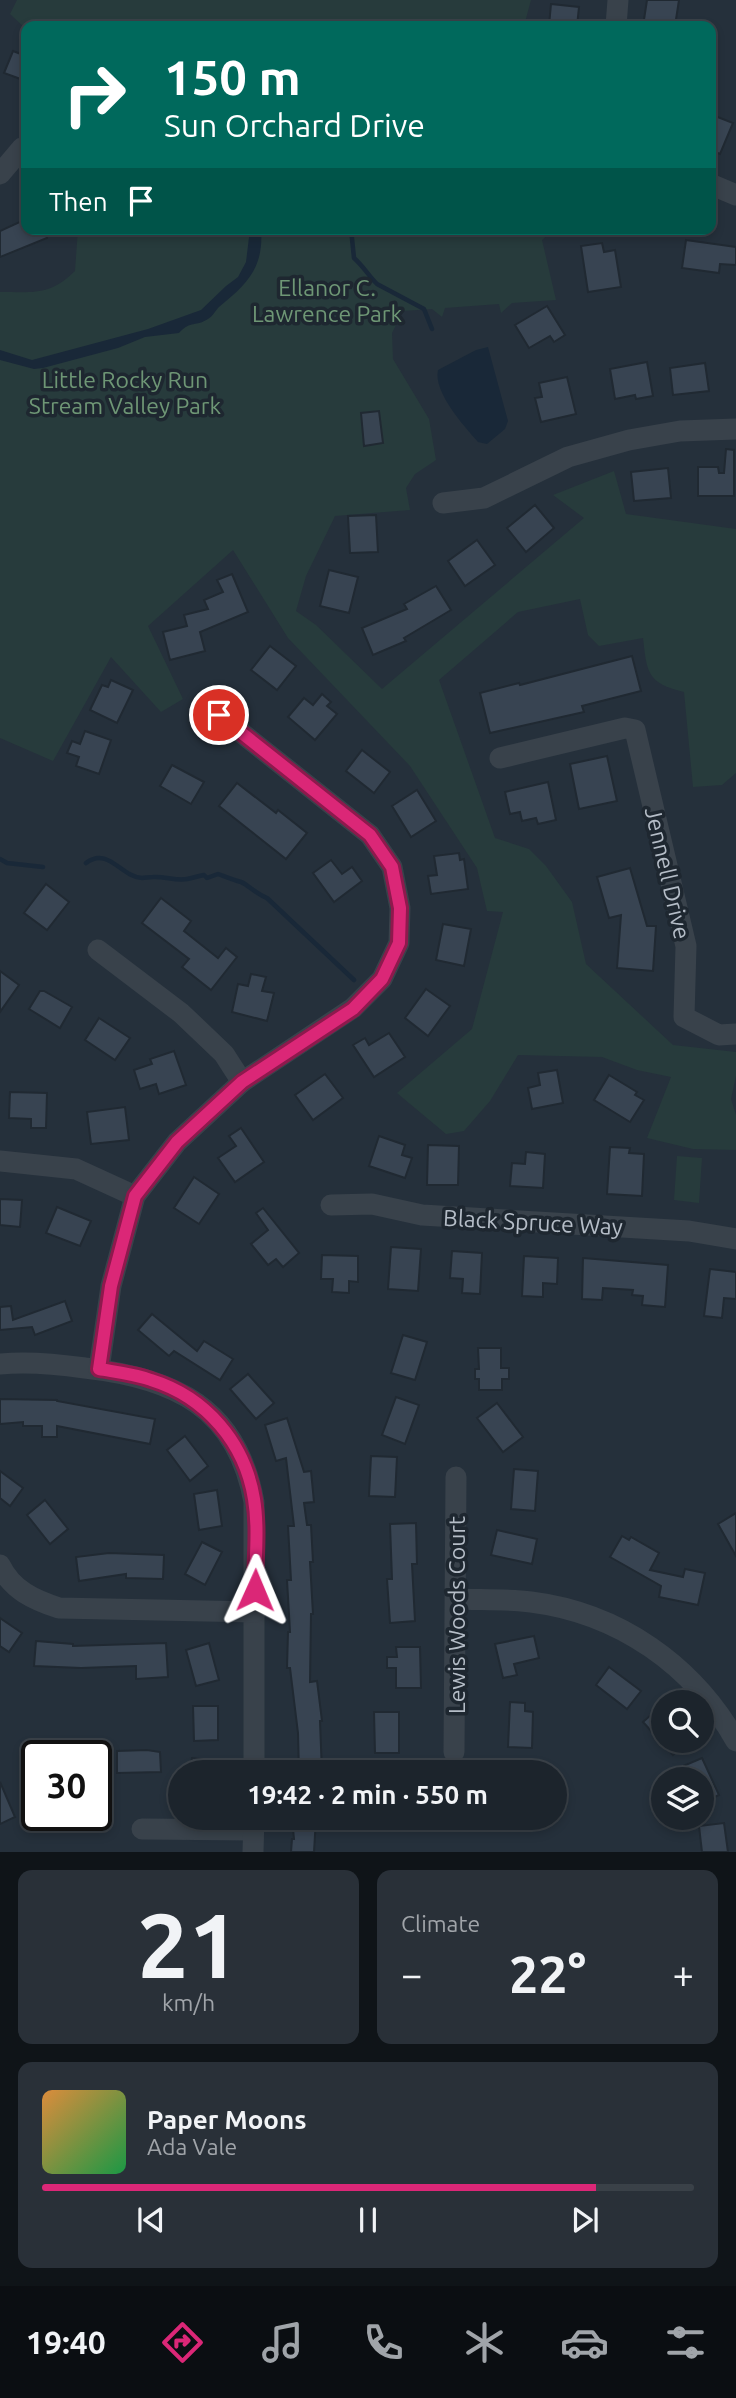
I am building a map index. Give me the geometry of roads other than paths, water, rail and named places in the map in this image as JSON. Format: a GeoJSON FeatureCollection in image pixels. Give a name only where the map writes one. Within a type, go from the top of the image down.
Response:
{"type":"FeatureCollection","features":[{"type":"Feature","properties":{"kind":"street"},"geometry":{"type":"LineString","coordinates":[[616,21],[618,0]]}},
{"type":"Feature","properties":{"kind":"street"},"geometry":{"type":"LineString","coordinates":[[0,174],[21,149]]}},
{"type":"Feature","properties":{"kind":"street"},"geometry":{"type":"LineString","coordinates":[[716,187],[736,195]]}},
{"type":"Feature","properties":{"kind":"street"},"geometry":{"type":"LineString","coordinates":[[443,503],[484,498],[569,457],[617,443],[680,431],[736,429]]}},
{"type":"Feature","properties":{"kind":"street"},"geometry":{"type":"LineString","coordinates":[[99,1369],[111,1286],[135,1196],[177,1142],[242,1082],[353,1009],[382,979],[399,943],[400,908],[392,867],[370,835],[219,715]]}},
{"type":"Feature","properties":{"kind":"street","name":"Jennell Drive"},"geometry":{"type":"LineString","coordinates":[[500,758],[625,728],[635,730],[685,946],[684,1017],[719,1035],[736,1034]]}},
{"type":"Feature","properties":{"kind":"street"},"geometry":{"type":"LineString","coordinates":[[98,950],[180,1013],[224,1054],[242,1082]]}},
{"type":"Feature","properties":{"kind":"street"},"geometry":{"type":"LineString","coordinates":[[0,1161],[76,1169],[135,1196]]}},
{"type":"Feature","properties":{"kind":"street","name":"Black Spruce Way"},"geometry":{"type":"LineString","coordinates":[[331,1205],[372,1204],[422,1215],[689,1231],[736,1239]]}},
{"type":"Feature","properties":{"kind":"street"},"geometry":{"type":"LineString","coordinates":[[0,1364],[43,1363],[99,1369],[151,1380],[181,1393],[209,1413],[232,1440],[247,1470],[254,1502],[254,1760]]}},
{"type":"Feature","properties":{"kind":"street","name":"Lewis Woods Court"},"geometry":{"type":"LineString","coordinates":[[454,1752],[456,1477]]}},
{"type":"Feature","properties":{"kind":"street"},"geometry":{"type":"LineString","coordinates":[[0,1565],[6,1577],[24,1593],[39,1602],[60,1608],[255,1612]]}},
{"type":"Feature","properties":{"kind":"street"},"geometry":{"type":"LineString","coordinates":[[456,1599],[529,1602],[555,1606],[585,1614],[625,1631],[670,1660],[691,1679],[714,1706],[736,1741]]}},
{"type":"Feature","properties":{"kind":"street"},"geometry":{"type":"LineString","coordinates":[[142,1829],[168,1828]]}},
{"type":"Feature","properties":{"kind":"street"},"geometry":{"type":"LineString","coordinates":[[253,1852],[254,1830]]}},
{"type":"Feature","properties":{"kind":"water"},"geometry":{"type":"Polygon","coordinates":[[[249,235],[261,235],[260,254],[256,265],[238,291],[204,321],[187,326],[179,333],[145,337],[118,348],[43,368],[34,369],[0,360],[0,350],[32,360],[148,329],[201,310],[238,277],[246,262],[249,235]]]}},
{"type":"Feature","properties":{"kind":"water"},"geometry":{"type":"Polygon","coordinates":[[[488,347],[508,421],[505,429],[487,444],[478,442],[458,418],[440,388],[438,370],[476,350],[488,347]]]}},
{"type":"Feature","properties":{"kind":"waterway"},"geometry":{"type":"LineString","coordinates":[[352,235],[354,258],[377,284],[424,309],[432,329]]}},
{"type":"Feature","properties":{"kind":"waterway"},"geometry":{"type":"LineString","coordinates":[[86,863],[101,858],[142,878],[183,879],[204,875],[207,878],[218,874],[241,882],[267,898],[354,980]]}},
{"type":"Feature","properties":{"kind":"waterway"},"geometry":{"type":"LineString","coordinates":[[0,859],[7,863],[43,867]]}},
{"type":"Feature","properties":{"kind":"park label","name":"Ellanor C. Lawrence Park"},"geometry":{"type":"Point","coordinates":[327,300]}},
{"type":"Feature","properties":{"kind":"park label","name":"Little Rocky Run Stream Valley Park"},"geometry":{"type":"Point","coordinates":[125,392]}}]}
